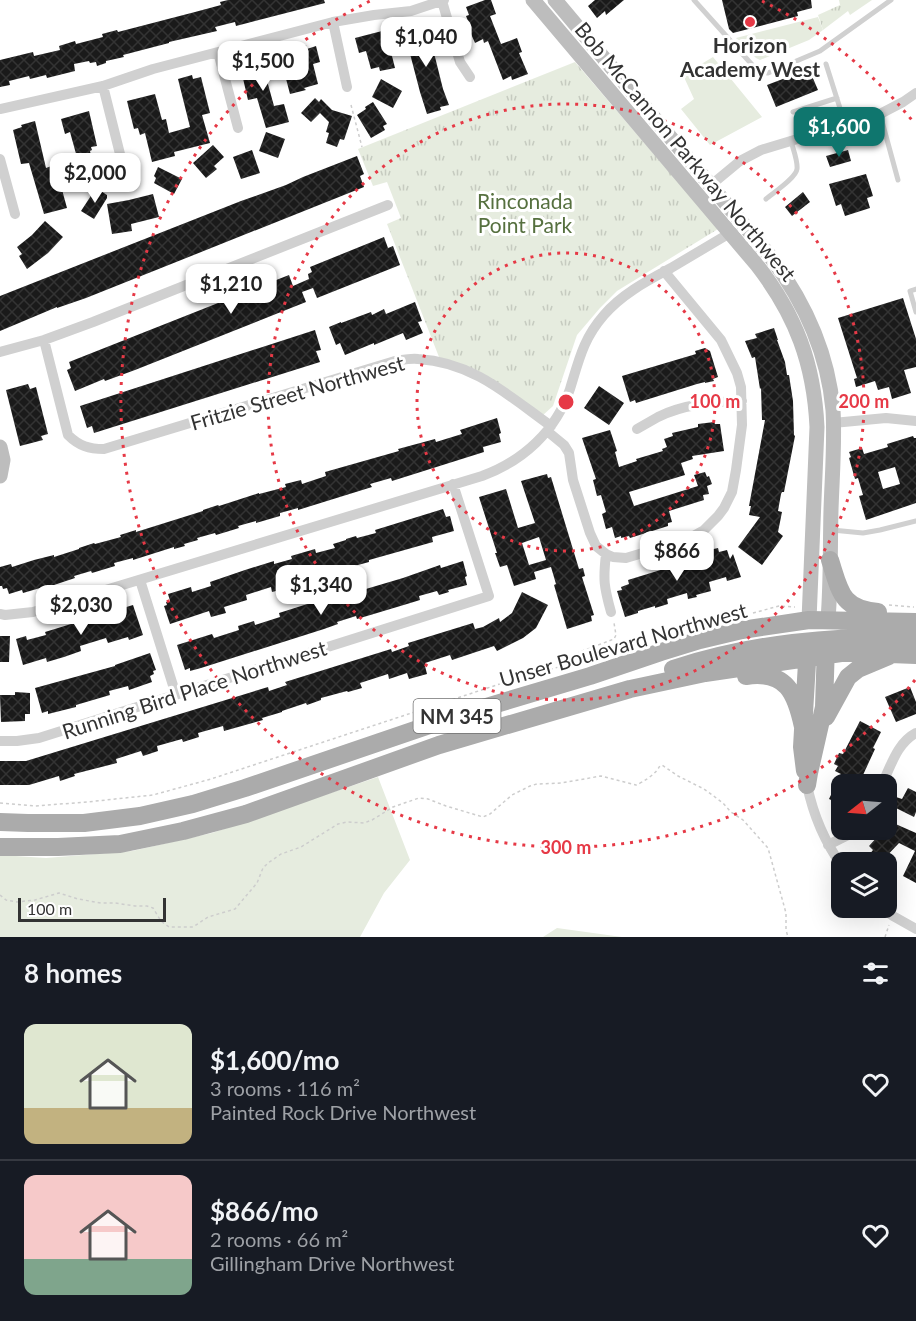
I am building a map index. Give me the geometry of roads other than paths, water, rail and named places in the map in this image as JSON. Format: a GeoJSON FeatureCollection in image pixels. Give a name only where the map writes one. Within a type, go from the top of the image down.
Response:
{"type":"FeatureCollection","features":[{"type":"Feature","properties":{"kind":"main road"},"geometry":{"type":"LineString","coordinates":[[830,560],[838,585],[848,603],[866,611],[916,615]]}},
{"type":"Feature","properties":{"kind":"main road","name":"Unser Boulevard Northwest"},"geometry":{"type":"LineString","coordinates":[[0,822],[28,824],[84,822],[141,816],[193,804],[456,716],[700,640],[742,630],[809,620],[916,622]]}},
{"type":"Feature","properties":{"kind":"main road"},"geometry":{"type":"LineString","coordinates":[[809,620],[817,648]]}},
{"type":"Feature","properties":{"kind":"main road"},"geometry":{"type":"LineString","coordinates":[[807,785],[817,648],[828,620]]}},
{"type":"Feature","properties":{"kind":"main road"},"geometry":{"type":"LineString","coordinates":[[817,648],[886,637],[916,638]]}},
{"type":"Feature","properties":{"kind":"main road","name":"NM 345"},"geometry":{"type":"LineString","coordinates":[[0,847],[58,848],[120,844],[183,831],[246,814],[439,745],[630,689],[705,673],[794,661],[817,648],[841,653],[916,655]]}},
{"type":"Feature","properties":{"kind":"main road"},"geometry":{"type":"LineString","coordinates":[[811,728],[848,677],[858,669],[894,654]]}},
{"type":"Feature","properties":{"kind":"main road"},"geometry":{"type":"LineString","coordinates":[[593,700],[637,697],[720,680],[762,675],[783,683],[792,693],[811,728]]}},
{"type":"Feature","properties":{"kind":"street"},"geometry":{"type":"LineString","coordinates":[[0,109],[103,86],[153,69],[333,22],[411,11],[443,0],[460,62],[470,77]]}},
{"type":"Feature","properties":{"kind":"street","name":"Bob McCannon Parkway Northwest"},"geometry":{"type":"LineString","coordinates":[[545,2],[711,185],[782,271],[810,321],[827,374],[833,423],[828,620]]}},
{"type":"Feature","properties":{"kind":"street","name":"Bob McCannon Parkway Northwest"},"geometry":{"type":"LineString","coordinates":[[545,2],[698,196],[768,279],[794,323],[811,373],[816,409],[809,620]]}},
{"type":"Feature","properties":{"kind":"street"},"geometry":{"type":"LineString","coordinates":[[333,22],[347,87]]}},
{"type":"Feature","properties":{"kind":"street"},"geometry":{"type":"LineString","coordinates":[[218,52],[238,128]]}},
{"type":"Feature","properties":{"kind":"street"},"geometry":{"type":"LineString","coordinates":[[103,86],[125,174]]}},
{"type":"Feature","properties":{"kind":"street"},"geometry":{"type":"LineString","coordinates":[[698,196],[750,155],[880,114],[916,93]]}},
{"type":"Feature","properties":{"kind":"street"},"geometry":{"type":"LineString","coordinates":[[0,159],[15,214]]}},
{"type":"Feature","properties":{"kind":"street"},"geometry":{"type":"LineString","coordinates":[[0,352],[44,340],[93,322],[388,205]]}},
{"type":"Feature","properties":{"kind":"street"},"geometry":{"type":"LineString","coordinates":[[0,614],[33,612],[482,476],[504,466],[525,453],[549,428],[565,402],[585,343],[605,313],[623,296],[730,233],[742,223]]}},
{"type":"Feature","properties":{"kind":"street"},"geometry":{"type":"LineString","coordinates":[[549,428],[569,453],[573,480],[590,533],[596,546],[606,554],[626,558],[676,543],[695,535],[716,519],[732,492],[740,449],[741,387],[737,373],[721,340],[664,271]]}},
{"type":"Feature","properties":{"kind":"street","name":"Fritzie Street Northwest"},"geometry":{"type":"LineString","coordinates":[[44,340],[68,435],[76,442],[93,449],[104,449],[395,361],[417,358],[461,367],[481,376],[549,428]]}},
{"type":"Feature","properties":{"kind":"street"},"geometry":{"type":"LineString","coordinates":[[637,429],[664,414],[703,403],[742,401]]}},
{"type":"Feature","properties":{"kind":"street"},"geometry":{"type":"LineString","coordinates":[[816,424],[886,418],[916,421]]}},
{"type":"Feature","properties":{"kind":"street"},"geometry":{"type":"LineString","coordinates":[[0,447],[3,460],[0,476]]}},
{"type":"Feature","properties":{"kind":"street","name":"Running Bird Place Northwest"},"geometry":{"type":"LineString","coordinates":[[0,741],[39,738],[489,596],[453,484]]}},
{"type":"Feature","properties":{"kind":"street"},"geometry":{"type":"LineString","coordinates":[[606,554],[604,586],[611,612]]}},
{"type":"Feature","properties":{"kind":"street"},"geometry":{"type":"LineString","coordinates":[[140,580],[176,695]]}},
{"type":"Feature","properties":{"kind":"street"},"geometry":{"type":"LineString","coordinates":[[887,774],[900,747],[916,733]]}},
{"type":"Feature","properties":{"kind":"street"},"geometry":{"type":"LineString","coordinates":[[807,785],[815,816],[833,852]]}},
{"type":"Feature","properties":{"kind":"street"},"geometry":{"type":"LineString","coordinates":[[828,845],[838,840]]}},
{"type":"Feature","properties":{"kind":"street"},"geometry":{"type":"LineString","coordinates":[[897,918],[916,929]]}},
{"type":"Feature","properties":{"kind":"lane"},"geometry":{"type":"LineString","coordinates":[[694,0],[755,68],[768,73],[820,51],[891,0]]}},
{"type":"Feature","properties":{"kind":"lane"},"geometry":{"type":"LineString","coordinates":[[826,64],[845,124]]}},
{"type":"Feature","properties":{"kind":"lane"},"geometry":{"type":"LineString","coordinates":[[793,112],[837,98]]}},
{"type":"Feature","properties":{"kind":"lane"},"geometry":{"type":"LineString","coordinates":[[800,110],[808,136]]}},
{"type":"Feature","properties":{"kind":"lane"},"geometry":{"type":"LineString","coordinates":[[880,114],[898,180]]}},
{"type":"Feature","properties":{"kind":"lane"},"geometry":{"type":"LineString","coordinates":[[766,199],[797,171],[791,141]]}},
{"type":"Feature","properties":{"kind":"lane"},"geometry":{"type":"LineString","coordinates":[[916,289],[910,291],[916,312]]}},
{"type":"Feature","properties":{"kind":"lane"},"geometry":{"type":"LineString","coordinates":[[831,530],[863,532],[916,521]]}},
{"type":"Feature","properties":{"kind":"place","name":"Horizon Academy West"},"geometry":{"type":"Point","coordinates":[750,22]}},
{"type":"Feature","properties":{"kind":"park label","name":"Rinconada Point Park"},"geometry":{"type":"Point","coordinates":[525,212]}}]}
